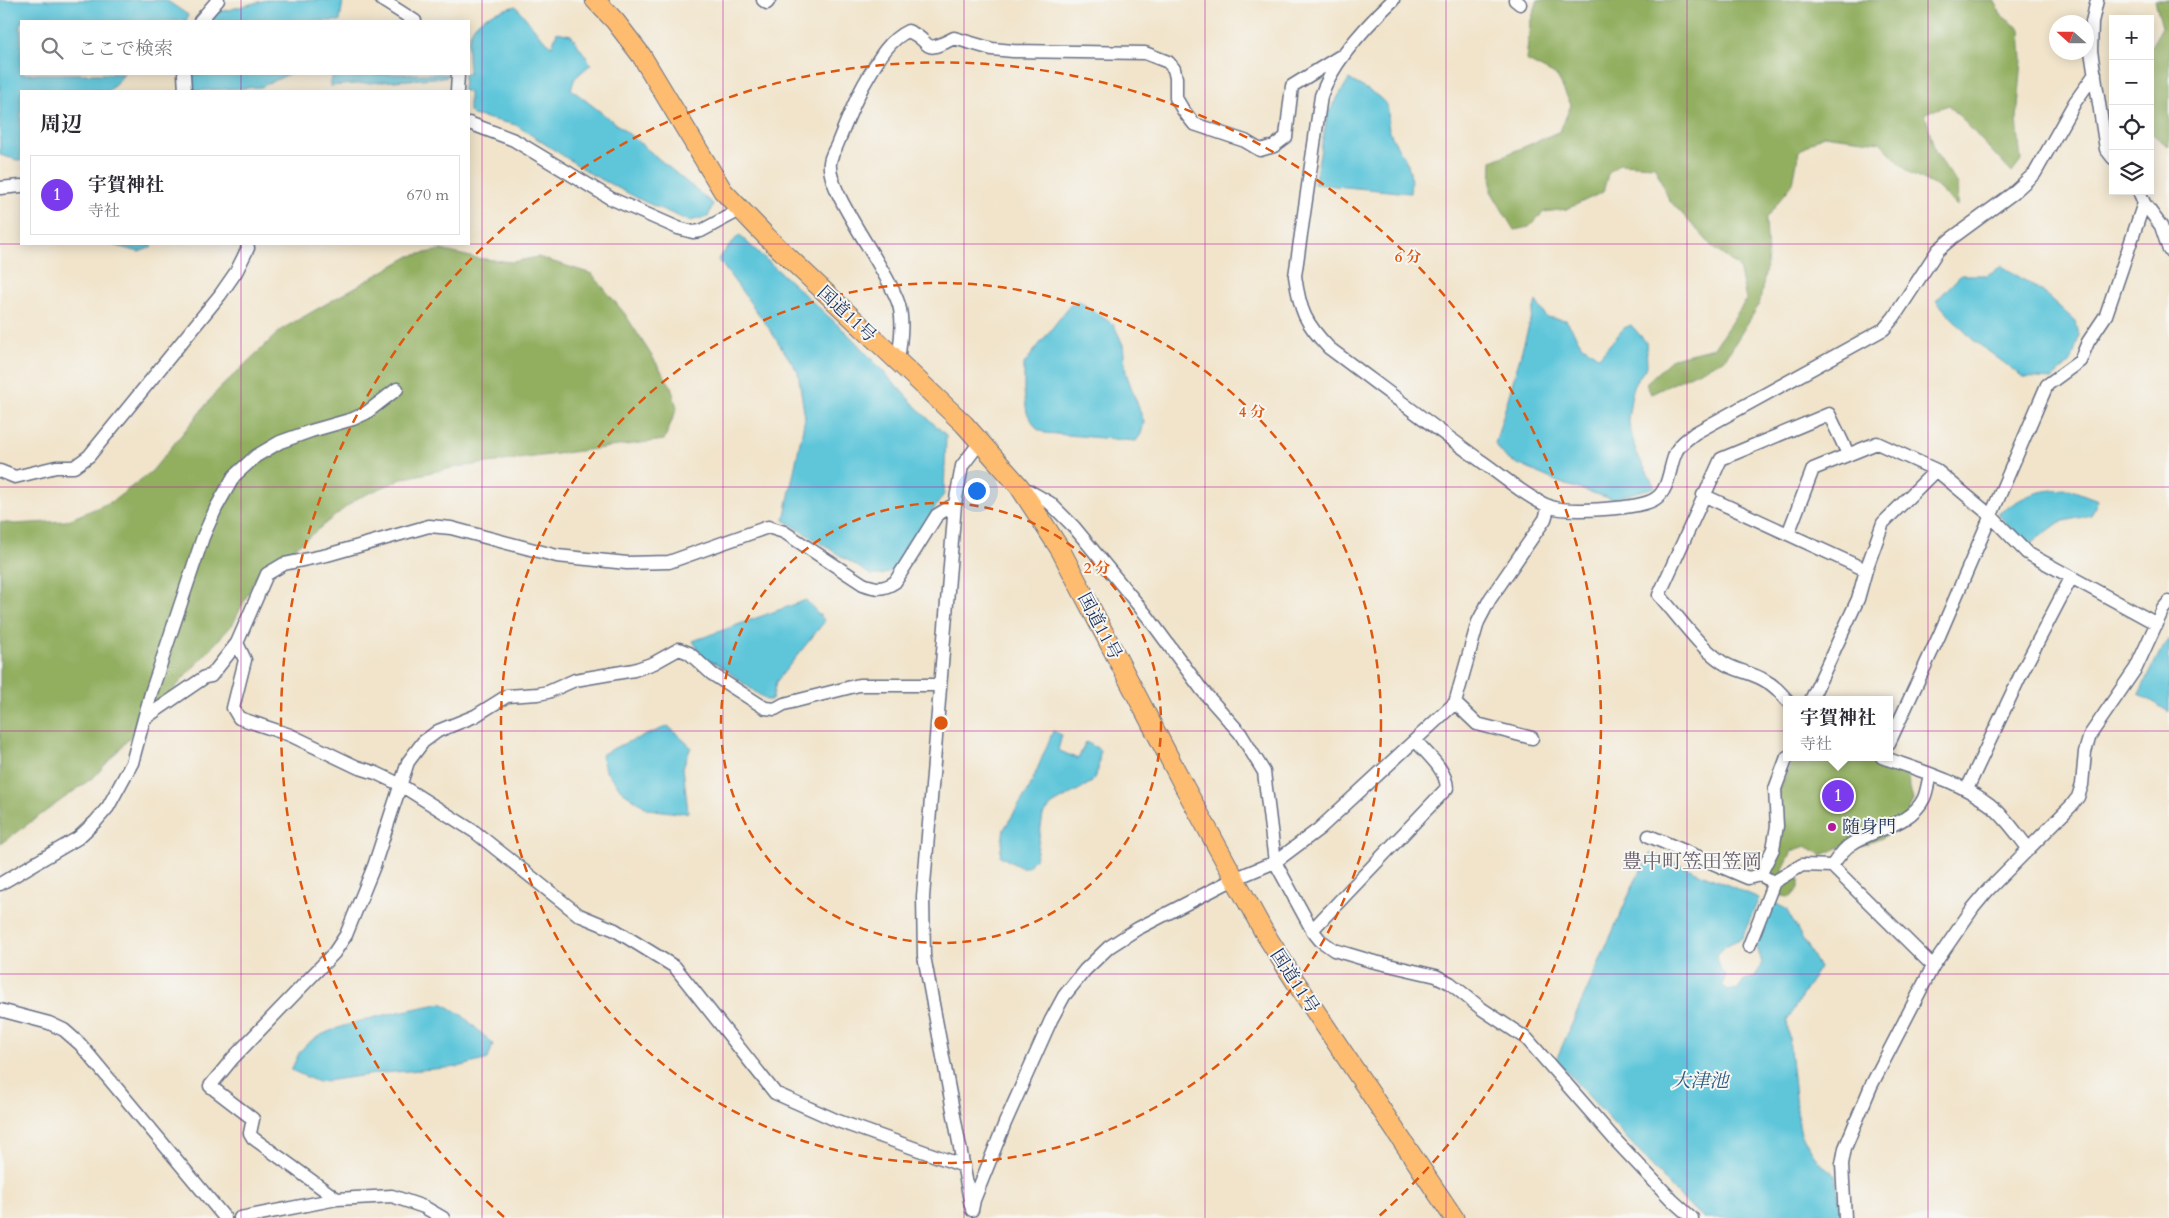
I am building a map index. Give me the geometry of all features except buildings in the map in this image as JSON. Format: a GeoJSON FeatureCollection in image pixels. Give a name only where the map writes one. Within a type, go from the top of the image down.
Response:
{"type":"FeatureCollection","features":[{"type":"Feature","properties":{"kind":"highway","name":"国道11号"},"geometry":{"type":"LineString","coordinates":[[595,0],[630,39],[713,176],[740,210],[981,441],[1019,486],[1060,549],[1234,879],[1295,982],[1454,1218]]}},
{"type":"Feature","properties":{"kind":"street"},"geometry":{"type":"LineString","coordinates":[[201,20],[218,0]]}},
{"type":"Feature","properties":{"kind":"street"},"geometry":{"type":"LineString","coordinates":[[382,0],[413,20]]}},
{"type":"Feature","properties":{"kind":"street"},"geometry":{"type":"LineString","coordinates":[[763,0],[767,3],[769,0]]}},
{"type":"Feature","properties":{"kind":"street"},"geometry":{"type":"LineString","coordinates":[[1393,0],[1371,21],[1327,78],[1321,96],[1295,276],[1298,296],[1304,315],[1311,330],[1329,348],[1502,476],[1549,506],[1560,509],[1609,508],[1644,503],[1655,499],[1663,492],[1676,452],[1681,444],[1694,433],[1884,329],[1938,250],[2012,194],[2035,173],[2075,102],[2095,74]]}},
{"type":"Feature","properties":{"kind":"street"},"geometry":{"type":"LineString","coordinates":[[2098,0],[2092,22],[2091,51],[2106,149],[2109,153]]}},
{"type":"Feature","properties":{"kind":"street"},"geometry":{"type":"LineString","coordinates":[[898,362],[901,326],[899,306],[880,264],[845,207],[835,185],[829,163],[852,106],[875,65],[899,35],[908,31],[929,47],[935,48],[954,38],[992,49],[1013,52],[1145,53],[1168,62],[1174,69],[1176,98],[1182,110],[1194,124],[1228,134],[1260,150],[1274,146],[1286,136],[1292,86],[1348,52]]}},
{"type":"Feature","properties":{"kind":"street"},"geometry":{"type":"LineString","coordinates":[[184,75],[185,90]]}},
{"type":"Feature","properties":{"kind":"street"},"geometry":{"type":"LineString","coordinates":[[457,90],[458,75]]}},
{"type":"Feature","properties":{"kind":"street"},"geometry":{"type":"LineString","coordinates":[[470,123],[514,140],[610,198],[678,228],[701,232],[740,210]]}},
{"type":"Feature","properties":{"kind":"street"},"geometry":{"type":"LineString","coordinates":[[0,188],[20,186]]}},
{"type":"Feature","properties":{"kind":"street"},"geometry":{"type":"LineString","coordinates":[[2142,197],[2161,226],[2169,250]]}},
{"type":"Feature","properties":{"kind":"street"},"geometry":{"type":"LineString","coordinates":[[1893,734],[1939,636],[2047,385],[2080,361],[2088,342],[2106,315],[2142,197]]}},
{"type":"Feature","properties":{"kind":"street"},"geometry":{"type":"LineString","coordinates":[[0,471],[15,477],[56,467],[74,467],[89,456],[220,295],[240,264],[248,248],[246,245]]}},
{"type":"Feature","properties":{"kind":"street"},"geometry":{"type":"LineString","coordinates":[[0,884],[78,838],[108,807],[132,764],[174,620],[203,537],[216,508],[234,476],[256,456],[280,442],[311,431],[353,420],[372,409],[397,389]]}},
{"type":"Feature","properties":{"kind":"street"},"geometry":{"type":"LineString","coordinates":[[1784,696],[1776,687],[1763,679],[1729,667],[1720,661],[1706,649],[1659,595],[1721,459],[1829,414],[1848,454]]}},
{"type":"Feature","properties":{"kind":"street"},"geometry":{"type":"LineString","coordinates":[[973,1214],[924,956],[923,896],[956,504],[962,466],[981,441]]}},
{"type":"Feature","properties":{"kind":"street"},"geometry":{"type":"LineString","coordinates":[[1788,534],[1812,469],[1877,442],[1936,470],[1990,515],[2028,553],[2157,624]]}},
{"type":"Feature","properties":{"kind":"street"},"geometry":{"type":"LineString","coordinates":[[1813,696],[1858,599],[1883,523],[1936,470]]}},
{"type":"Feature","properties":{"kind":"street"},"geometry":{"type":"LineString","coordinates":[[1019,486],[1050,503],[1074,527],[1148,617],[1202,690],[1240,732],[1264,772],[1275,862],[1312,930],[1320,940],[1334,950],[1371,961],[1436,976],[1450,983],[1482,1009],[1527,1039],[1618,1142],[1672,1200],[1692,1218]]}},
{"type":"Feature","properties":{"kind":"street"},"geometry":{"type":"LineString","coordinates":[[1703,495],[1866,570]]}},
{"type":"Feature","properties":{"kind":"street"},"geometry":{"type":"LineString","coordinates":[[145,718],[205,677],[211,676],[237,643],[267,574],[284,564],[326,555],[429,526],[451,528],[557,556],[626,563],[669,562],[768,527],[784,532],[863,584],[874,588],[885,588],[895,582],[937,515],[956,504]]}},
{"type":"Feature","properties":{"kind":"street"},"geometry":{"type":"LineString","coordinates":[[973,1214],[974,1200],[1043,1037],[1064,996],[1085,970],[1109,948],[1137,929],[1234,879],[1275,862],[1319,829],[1455,703],[1478,622],[1490,599],[1545,519],[1549,506]]}},
{"type":"Feature","properties":{"kind":"street"},"geometry":{"type":"LineString","coordinates":[[1967,790],[2022,672],[2071,578]]}},
{"type":"Feature","properties":{"kind":"street"},"geometry":{"type":"LineString","coordinates":[[1845,1218],[1842,1164],[1845,1148],[1871,1086],[1933,966],[1973,908],[2078,797],[2082,785],[2085,752],[2090,735],[2136,668],[2169,602]]}},
{"type":"Feature","properties":{"kind":"street"},"geometry":{"type":"LineString","coordinates":[[237,643],[245,660],[234,708],[238,718],[290,735],[357,767],[400,784],[475,832],[579,915],[615,930],[675,967],[775,1093],[838,1121],[964,1166]]}},
{"type":"Feature","properties":{"kind":"street"},"geometry":{"type":"LineString","coordinates":[[337,1200],[253,1138],[250,1133],[253,1119],[210,1086],[233,1058],[334,953],[346,935],[374,866],[408,762],[423,742],[438,731],[475,716],[507,696],[548,692],[576,680],[634,670],[654,663],[679,650],[689,653],[712,674],[765,708],[775,709],[784,704],[859,685],[940,685]]}},
{"type":"Feature","properties":{"kind":"street"},"geometry":{"type":"LineString","coordinates":[[1455,703],[1477,724],[1532,738]]}},
{"type":"Feature","properties":{"kind":"street"},"geometry":{"type":"LineString","coordinates":[[1312,930],[1447,788],[1444,775],[1439,767],[1416,740]]}},
{"type":"Feature","properties":{"kind":"street"},"geometry":{"type":"LineString","coordinates":[[1760,875],[1773,849],[1777,826],[1775,789],[1786,761]]}},
{"type":"Feature","properties":{"kind":"street"},"geometry":{"type":"LineString","coordinates":[[1893,761],[1967,790],[1990,805],[2005,818],[2028,848]]}},
{"type":"Feature","properties":{"kind":"street"},"geometry":{"type":"LineString","coordinates":[[1832,866],[1836,858],[1852,843],[1885,830],[1912,812],[1924,799],[1930,775]]}},
{"type":"Feature","properties":{"kind":"street"},"geometry":{"type":"LineString","coordinates":[[1649,836],[1748,878],[1760,875],[1774,882]]}},
{"type":"Feature","properties":{"kind":"street"},"geometry":{"type":"LineString","coordinates":[[1749,946],[1774,882],[1802,865],[1832,866],[1933,966]]}},
{"type":"Feature","properties":{"kind":"street"},"geometry":{"type":"LineString","coordinates":[[0,1010],[49,1023],[64,1030],[80,1044],[224,1218]]}},
{"type":"Feature","properties":{"kind":"street"},"geometry":{"type":"LineString","coordinates":[[240,1218],[337,1200],[392,1196],[408,1200],[439,1217]]}},
{"type":"Feature","properties":{"kind":"green space"},"geometry":{"type":"Polygon","coordinates":[[[1538,0],[1994,0],[2001,15],[2020,29],[2022,60],[2017,119],[2021,161],[2012,173],[1949,105],[1925,113],[1935,152],[1958,185],[1957,206],[1936,186],[1910,174],[1880,142],[1823,135],[1799,151],[1793,183],[1766,219],[1768,258],[1759,305],[1725,359],[1651,394],[1646,383],[1673,358],[1714,348],[1746,300],[1739,267],[1716,250],[1669,200],[1655,166],[1619,164],[1608,174],[1603,192],[1567,209],[1544,212],[1529,227],[1514,230],[1491,191],[1492,161],[1560,131],[1571,105],[1557,76],[1526,60],[1530,23],[1538,0]]]}},
{"type":"Feature","properties":{"kind":"green space"},"geometry":{"type":"Polygon","coordinates":[[[2155,0],[2169,0],[2169,147],[2154,135],[2154,41],[2162,27],[2155,0]]]}},
{"type":"Feature","properties":{"kind":"green space"},"geometry":{"type":"Polygon","coordinates":[[[441,250],[475,258],[512,262],[538,257],[592,274],[625,314],[671,386],[677,408],[664,440],[457,467],[404,478],[356,499],[301,543],[260,569],[233,624],[95,776],[0,844],[0,522],[15,524],[66,521],[113,501],[152,471],[218,390],[282,329],[410,256],[441,250]]]}},
{"type":"Feature","properties":{"kind":"green space"},"geometry":{"type":"Polygon","coordinates":[[[1792,761],[1873,761],[1883,762],[1907,775],[1913,800],[1903,824],[1882,838],[1864,845],[1840,847],[1822,855],[1806,846],[1792,851],[1783,869],[1784,873],[1794,875],[1799,880],[1799,888],[1791,897],[1780,895],[1770,889],[1756,871],[1767,853],[1780,788],[1792,761]]]}},
{"type":"Feature","properties":{"kind":"water"},"geometry":{"type":"Polygon","coordinates":[[[0,0],[166,0],[188,15],[186,20],[20,20],[20,75],[123,75],[110,90],[20,90],[20,161],[0,155],[0,0]]]}},
{"type":"Feature","properties":{"kind":"water"},"geometry":{"type":"Polygon","coordinates":[[[266,0],[343,0],[340,20],[207,20],[216,13],[266,0]]]}},
{"type":"Feature","properties":{"kind":"water"},"geometry":{"type":"Polygon","coordinates":[[[516,6],[541,37],[552,46],[557,32],[571,35],[591,64],[575,78],[571,89],[629,134],[713,204],[708,217],[689,221],[645,202],[591,174],[516,125],[473,115],[470,112],[470,90],[463,90],[464,75],[470,75],[470,36],[476,24],[502,10],[516,6]]]}},
{"type":"Feature","properties":{"kind":"water"},"geometry":{"type":"Polygon","coordinates":[[[189,75],[287,75],[261,87],[209,90],[191,90],[189,88],[189,75]]]}},
{"type":"Feature","properties":{"kind":"water"},"geometry":{"type":"Polygon","coordinates":[[[333,75],[448,75],[447,77],[330,86],[333,75]]]}},
{"type":"Feature","properties":{"kind":"water"},"geometry":{"type":"Polygon","coordinates":[[[1349,79],[1374,94],[1387,107],[1390,132],[1406,160],[1410,173],[1410,193],[1314,184],[1328,113],[1349,79]]]}},
{"type":"Feature","properties":{"kind":"water"},"geometry":{"type":"Polygon","coordinates":[[[739,235],[850,336],[922,413],[946,435],[944,494],[893,570],[882,575],[871,575],[784,520],[805,418],[798,372],[766,324],[718,259],[739,235]]]}},
{"type":"Feature","properties":{"kind":"water"},"geometry":{"type":"Polygon","coordinates":[[[113,245],[152,245],[152,247],[139,252],[113,245]]]}},
{"type":"Feature","properties":{"kind":"water"},"geometry":{"type":"Polygon","coordinates":[[[2002,266],[2043,292],[2076,322],[2079,335],[2072,360],[2052,379],[2023,377],[1972,339],[1936,301],[1961,275],[1987,275],[2002,266]]]}},
{"type":"Feature","properties":{"kind":"water"},"geometry":{"type":"Polygon","coordinates":[[[1079,301],[1114,325],[1123,345],[1126,373],[1144,422],[1141,434],[1136,441],[1045,433],[1037,429],[1027,413],[1024,392],[1024,364],[1071,304],[1079,301]]]}},
{"type":"Feature","properties":{"kind":"water"},"geometry":{"type":"Polygon","coordinates":[[[1536,301],[1546,317],[1566,320],[1582,345],[1599,357],[1624,328],[1631,325],[1646,342],[1647,366],[1633,386],[1628,419],[1636,452],[1655,487],[1612,499],[1560,483],[1507,459],[1495,444],[1536,301]]]}},
{"type":"Feature","properties":{"kind":"water"},"geometry":{"type":"Polygon","coordinates":[[[2069,489],[2098,500],[2091,515],[2060,522],[2027,546],[1998,514],[2023,498],[2039,492],[2069,489]]]}},
{"type":"Feature","properties":{"kind":"water"},"geometry":{"type":"Polygon","coordinates":[[[806,600],[825,621],[776,682],[772,700],[766,700],[718,664],[703,658],[693,641],[806,600]]]}},
{"type":"Feature","properties":{"kind":"water"},"geometry":{"type":"Polygon","coordinates":[[[2169,639],[2169,712],[2139,694],[2163,646],[2169,639]]]}},
{"type":"Feature","properties":{"kind":"water"},"geometry":{"type":"Polygon","coordinates":[[[668,726],[691,747],[683,767],[688,812],[678,813],[648,809],[622,791],[605,770],[601,755],[668,726]]]}},
{"type":"Feature","properties":{"kind":"water"},"geometry":{"type":"Polygon","coordinates":[[[1053,731],[1062,735],[1058,750],[1078,759],[1086,742],[1099,749],[1098,770],[1092,782],[1052,805],[1043,815],[1036,857],[1028,867],[1020,867],[1000,856],[1004,829],[1029,789],[1053,731]]]}},
{"type":"Feature","properties":{"kind":"water","name":"大津池"},"geometry":{"type":"Polygon","coordinates":[[[1651,853],[1759,898],[1742,938],[1727,945],[1717,955],[1719,968],[1726,975],[1722,985],[1727,991],[1738,989],[1744,980],[1755,977],[1762,963],[1755,940],[1769,900],[1786,909],[1819,968],[1787,1020],[1797,1116],[1801,1134],[1818,1161],[1835,1175],[1841,1211],[1839,1218],[1704,1218],[1680,1197],[1556,1060],[1635,881],[1651,853]]]}},
{"type":"Feature","properties":{"kind":"water"},"geometry":{"type":"Polygon","coordinates":[[[442,1003],[462,1015],[493,1044],[488,1059],[458,1067],[382,1073],[318,1082],[291,1070],[302,1049],[313,1040],[328,1032],[367,1019],[442,1003]]]}},
{"type":"Feature","properties":{"kind":"place","name":"宇賀神社"},"geometry":{"type":"Point","coordinates":[1838,796]}},
{"type":"Feature","properties":{"kind":"place","name":"随身門"},"geometry":{"type":"Point","coordinates":[1832,827]}},
{"type":"Feature","properties":{"kind":"district","name":"豊中町笠田笠岡"},"geometry":{"type":"Point","coordinates":[1692,861]}}]}
